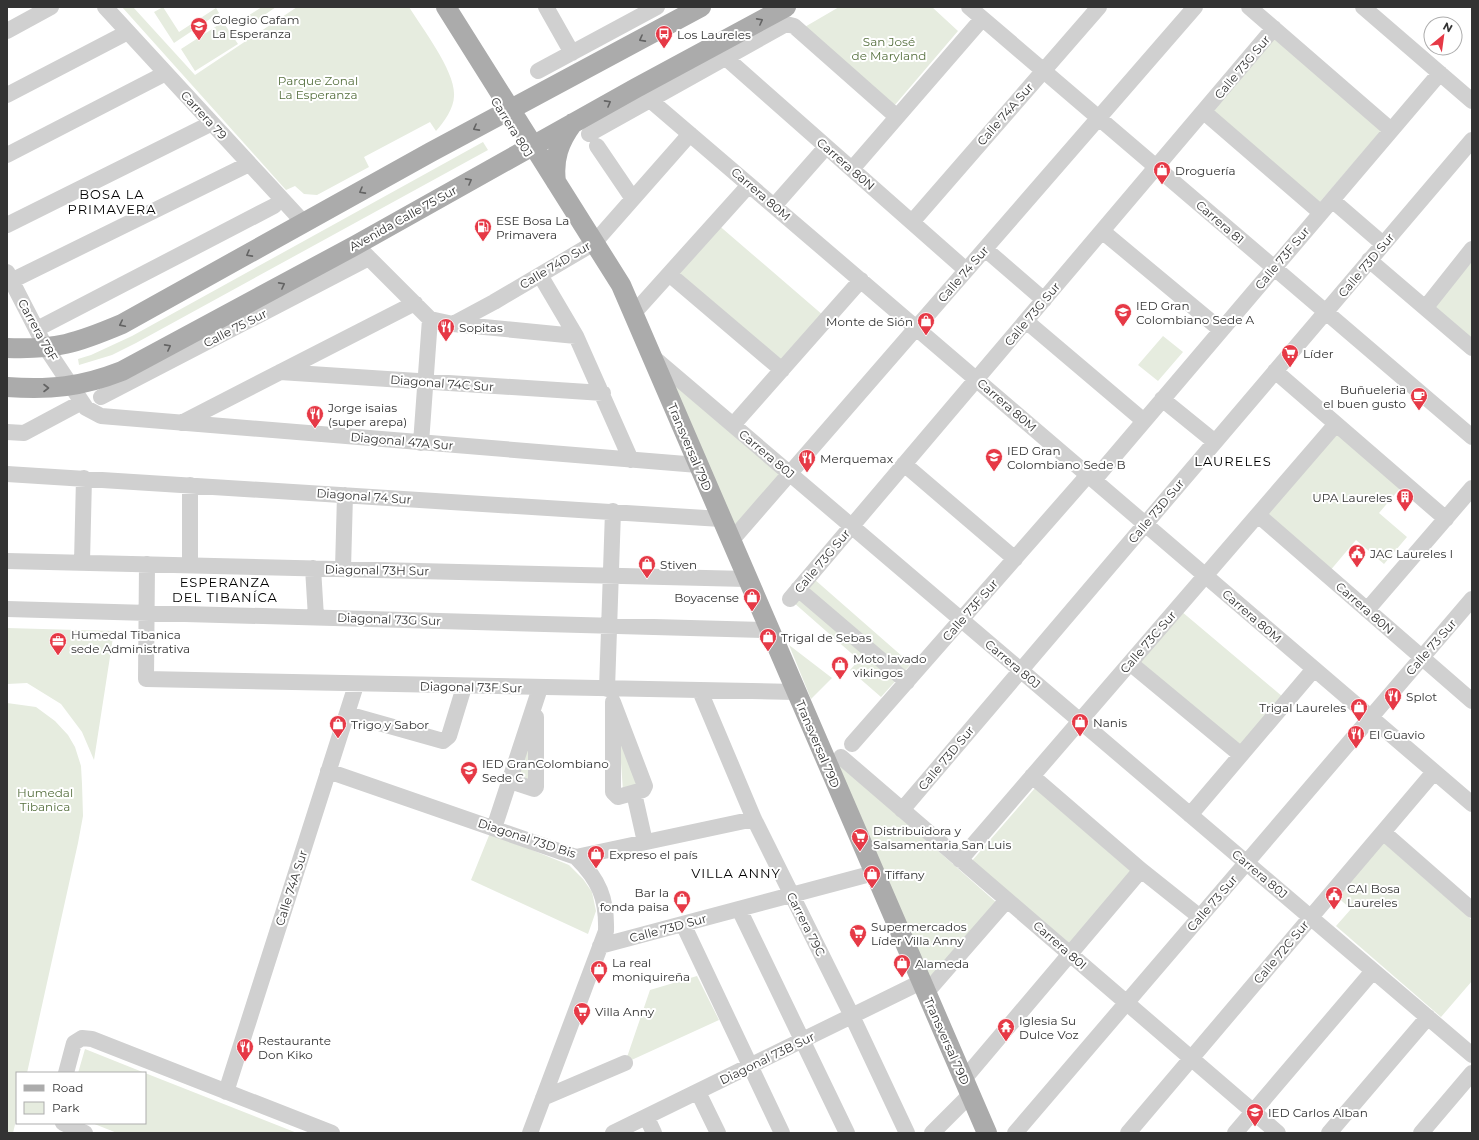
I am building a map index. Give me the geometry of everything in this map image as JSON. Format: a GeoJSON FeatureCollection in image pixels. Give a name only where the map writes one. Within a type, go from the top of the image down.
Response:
{"type":"FeatureCollection","features":[{"type":"Feature","properties":{"kind":"main road","name":"Carrera 80J"},"geometry":{"type":"LineString","coordinates":[[436,7],[529,147],[571,221],[594,243]]}},
{"type":"Feature","properties":{"kind":"main road","name":"Carrera 80J"},"geometry":{"type":"LineString","coordinates":[[446,7],[490,77],[506,111]]}},
{"type":"Feature","properties":{"kind":"main road"},"geometry":{"type":"LineString","coordinates":[[7,348],[46,348],[84,340],[122,324],[506,111],[701,7]]}},
{"type":"Feature","properties":{"kind":"main road","name":"Avenida Calle 75 Sur"},"geometry":{"type":"LineString","coordinates":[[7,387],[77,394],[102,379],[122,371],[362,252],[529,147],[587,134],[787,16]]}},
{"type":"Feature","properties":{"kind":"main road"},"geometry":{"type":"LineString","coordinates":[[490,77],[516,90],[540,93]]}},
{"type":"Feature","properties":{"kind":"main road"},"geometry":{"type":"LineString","coordinates":[[556,182],[554,166],[559,146],[587,134]]}},
{"type":"Feature","properties":{"kind":"main road","name":"Carrera 80J"},"geometry":{"type":"LineString","coordinates":[[529,147],[556,182],[614,272],[651,355]]}},
{"type":"Feature","properties":{"kind":"main road","name":"Transversal 79D"},"geometry":{"type":"LineString","coordinates":[[651,355],[987,1133]]}},
{"type":"Feature","properties":{"kind":"street"},"geometry":{"type":"LineString","coordinates":[[7,31],[51,7]]}},
{"type":"Feature","properties":{"kind":"street","name":"Carrera 79"},"geometry":{"type":"LineString","coordinates":[[105,7],[304,224]]}},
{"type":"Feature","properties":{"kind":"street"},"geometry":{"type":"LineString","coordinates":[[546,7],[572,53]]}},
{"type":"Feature","properties":{"kind":"street","name":"Carrera 81"},"geometry":{"type":"LineString","coordinates":[[969,7],[1472,437]]}},
{"type":"Feature","properties":{"kind":"street","name":"Calle 74 Sur"},"geometry":{"type":"LineString","coordinates":[[731,541],[1195,7]]}},
{"type":"Feature","properties":{"kind":"street"},"geometry":{"type":"LineString","coordinates":[[1249,7],[1392,130]]}},
{"type":"Feature","properties":{"kind":"street"},"geometry":{"type":"LineString","coordinates":[[1363,7],[1472,101]]}},
{"type":"Feature","properties":{"kind":"street"},"geometry":{"type":"LineString","coordinates":[[538,71],[647,9]]}},
{"type":"Feature","properties":{"kind":"street","name":"Calle 74A Sur"},"geometry":{"type":"LineString","coordinates":[[912,222],[1043,70],[1091,10]]}},
{"type":"Feature","properties":{"kind":"street"},"geometry":{"type":"LineString","coordinates":[[787,16],[794,26],[897,117]]}},
{"type":"Feature","properties":{"kind":"street"},"geometry":{"type":"LineString","coordinates":[[633,199],[587,134],[784,25],[787,16]]}},
{"type":"Feature","properties":{"kind":"street"},"geometry":{"type":"LineString","coordinates":[[852,169],[982,18]]}},
{"type":"Feature","properties":{"kind":"street","name":"Calle 73G Sur"},"geometry":{"type":"LineString","coordinates":[[907,682],[794,594],[1274,28]]}},
{"type":"Feature","properties":{"kind":"street"},"geometry":{"type":"LineString","coordinates":[[7,95],[128,32]]}},
{"type":"Feature","properties":{"kind":"street","name":"Carrera 80N"},"geometry":{"type":"LineString","coordinates":[[726,58],[966,270]]}},
{"type":"Feature","properties":{"kind":"street"},"geometry":{"type":"LineString","coordinates":[[7,155],[166,73]]}},
{"type":"Feature","properties":{"kind":"street","name":"Calle 73F Sur"},"geometry":{"type":"LineString","coordinates":[[852,744],[1015,559],[1144,421],[1440,73]]}},
{"type":"Feature","properties":{"kind":"street","name":"Carrera 80M"},"geometry":{"type":"LineString","coordinates":[[650,100],[1472,804]]}},
{"type":"Feature","properties":{"kind":"street"},"geometry":{"type":"LineString","coordinates":[[1204,112],[1320,213]]}},
{"type":"Feature","properties":{"kind":"street"},"geometry":{"type":"LineString","coordinates":[[7,226],[212,123]]}},
{"type":"Feature","properties":{"kind":"street","name":"Calle 74D Sur"},"geometry":{"type":"LineString","coordinates":[[453,324],[594,243],[690,134]]}},
{"type":"Feature","properties":{"kind":"street","name":"Calle 73D Sur"},"geometry":{"type":"LineString","coordinates":[[902,810],[1472,140]]}},
{"type":"Feature","properties":{"kind":"street"},"geometry":{"type":"LineString","coordinates":[[774,206],[826,147]]}},
{"type":"Feature","properties":{"kind":"street"},"geometry":{"type":"LineString","coordinates":[[9,279],[249,164]]}},
{"type":"Feature","properties":{"kind":"street"},"geometry":{"type":"LineString","coordinates":[[633,314],[749,185]]}},
{"type":"Feature","properties":{"kind":"street"},"geometry":{"type":"LineString","coordinates":[[1332,200],[1383,244]]}},
{"type":"Feature","properties":{"kind":"street"},"geometry":{"type":"LineString","coordinates":[[37,329],[274,206]]}},
{"type":"Feature","properties":{"kind":"street"},"geometry":{"type":"LineString","coordinates":[[1102,231],[1221,330]]}},
{"type":"Feature","properties":{"kind":"street"},"geometry":{"type":"LineString","coordinates":[[985,249],[1044,300]]}},
{"type":"Feature","properties":{"kind":"street"},"geometry":{"type":"LineString","coordinates":[[1426,307],[1472,249]]}},
{"type":"Feature","properties":{"kind":"street"},"geometry":{"type":"LineString","coordinates":[[362,252],[430,319],[453,324],[576,336]]}},
{"type":"Feature","properties":{"kind":"street","name":"Calle 75 Sur"},"geometry":{"type":"LineString","coordinates":[[101,397],[362,252]]}},
{"type":"Feature","properties":{"kind":"street"},"geometry":{"type":"LineString","coordinates":[[1370,260],[1472,348]]}},
{"type":"Feature","properties":{"kind":"street"},"geometry":{"type":"LineString","coordinates":[[669,274],[782,370]]}},
{"type":"Feature","properties":{"kind":"street"},"geometry":{"type":"LineString","coordinates":[[540,275],[576,336],[603,393],[631,460]]}},
{"type":"Feature","properties":{"kind":"street","name":"Carrera 78F"},"geometry":{"type":"LineString","coordinates":[[9,279],[46,348],[77,394]]}},
{"type":"Feature","properties":{"kind":"street"},"geometry":{"type":"LineString","coordinates":[[733,425],[861,280]]}},
{"type":"Feature","properties":{"kind":"street"},"geometry":{"type":"LineString","coordinates":[[181,423],[415,303]]}},
{"type":"Feature","properties":{"kind":"street"},"geometry":{"type":"LineString","coordinates":[[421,443],[430,319]]}},
{"type":"Feature","properties":{"kind":"street"},"geometry":{"type":"LineString","coordinates":[[1026,321],[1144,421]]}},
{"type":"Feature","properties":{"kind":"street","name":"Carrera 80J"},"geometry":{"type":"LineString","coordinates":[[651,355],[1472,1055]]}},
{"type":"Feature","properties":{"kind":"street"},"geometry":{"type":"LineString","coordinates":[[1275,371],[1446,519]]}},
{"type":"Feature","properties":{"kind":"street","name":"Diagonal 74C Sur"},"geometry":{"type":"LineString","coordinates":[[280,372],[603,393]]}},
{"type":"Feature","properties":{"kind":"street"},"geometry":{"type":"LineString","coordinates":[[7,432],[24,433],[77,394]]}},
{"type":"Feature","properties":{"kind":"street","name":"Diagonal 47A Sur"},"geometry":{"type":"LineString","coordinates":[[77,394],[92,413],[106,417],[698,465]]}},
{"type":"Feature","properties":{"kind":"street"},"geometry":{"type":"LineString","coordinates":[[1162,399],[1215,442]]}},
{"type":"Feature","properties":{"kind":"street","name":"Calle 73C Sur"},"geometry":{"type":"LineString","coordinates":[[960,860],[1336,424]]}},
{"type":"Feature","properties":{"kind":"street"},"geometry":{"type":"LineString","coordinates":[[904,464],[1015,559]]}},
{"type":"Feature","properties":{"kind":"street","name":"Diagonal 74 Sur"},"geometry":{"type":"LineString","coordinates":[[7,474],[721,519]]}},
{"type":"Feature","properties":{"kind":"street"},"geometry":{"type":"LineString","coordinates":[[82,562],[84,478]]}},
{"type":"Feature","properties":{"kind":"street"},"geometry":{"type":"LineString","coordinates":[[190,485],[190,565]]}},
{"type":"Feature","properties":{"kind":"street"},"geometry":{"type":"LineString","coordinates":[[1367,610],[1472,488]]}},
{"type":"Feature","properties":{"kind":"street"},"geometry":{"type":"LineString","coordinates":[[343,569],[345,495]]}},
{"type":"Feature","properties":{"kind":"street"},"geometry":{"type":"LineString","coordinates":[[607,689],[613,512]]}},
{"type":"Feature","properties":{"kind":"street","name":"Carrera 80N"},"geometry":{"type":"LineString","coordinates":[[1258,515],[1472,701]]}},
{"type":"Feature","properties":{"kind":"street","name":"Diagonal 73H Sur"},"geometry":{"type":"LineString","coordinates":[[7,561],[747,579]]}},
{"type":"Feature","properties":{"kind":"street"},"geometry":{"type":"LineString","coordinates":[[146,613],[147,564]]}},
{"type":"Feature","properties":{"kind":"street"},"geometry":{"type":"LineString","coordinates":[[314,568],[316,617]]}},
{"type":"Feature","properties":{"kind":"street","name":"Calle 73 Sur"},"geometry":{"type":"LineString","coordinates":[[1015,1133],[1472,599]]}},
{"type":"Feature","properties":{"kind":"street","name":"Diagonal 73G Sur"},"geometry":{"type":"LineString","coordinates":[[7,609],[609,625],[763,630],[770,632]]}},
{"type":"Feature","properties":{"kind":"street","name":"Diagonal 73F Sur"},"geometry":{"type":"LineString","coordinates":[[146,613],[146,679],[356,685],[796,692]]}},
{"type":"Feature","properties":{"kind":"street"},"geometry":{"type":"LineString","coordinates":[[1130,663],[1241,755]]}},
{"type":"Feature","properties":{"kind":"street"},"geometry":{"type":"LineString","coordinates":[[1190,814],[1314,668]]}},
{"type":"Feature","properties":{"kind":"street","name":"Calle 74A Sur"},"geometry":{"type":"LineString","coordinates":[[226,1092],[356,685]]}},
{"type":"Feature","properties":{"kind":"street"},"geometry":{"type":"LineString","coordinates":[[347,714],[443,741],[449,736],[464,686]]}},
{"type":"Feature","properties":{"kind":"street"},"geometry":{"type":"LineString","coordinates":[[494,828],[540,688]]}},
{"type":"Feature","properties":{"kind":"street","name":"Carrera 79C"},"geometry":{"type":"LineString","coordinates":[[700,691],[754,819],[852,1016],[907,1133]]}},
{"type":"Feature","properties":{"kind":"street"},"geometry":{"type":"LineString","coordinates":[[613,702],[645,786],[643,790],[634,793],[618,797],[613,792],[613,702]]}},
{"type":"Feature","properties":{"kind":"street"},"geometry":{"type":"LineString","coordinates":[[510,781],[534,789],[536,787],[536,704]]}},
{"type":"Feature","properties":{"kind":"street","name":"Carrera 80I"},"geometry":{"type":"LineString","coordinates":[[841,757],[1278,1133]]}},
{"type":"Feature","properties":{"kind":"street","name":"Diagonal 73D Bis"},"geometry":{"type":"LineString","coordinates":[[328,771],[576,857],[754,819]]}},
{"type":"Feature","properties":{"kind":"street","name":"Calle 72C Sur"},"geometry":{"type":"LineString","coordinates":[[1128,1133],[1434,772]]}},
{"type":"Feature","properties":{"kind":"street"},"geometry":{"type":"LineString","coordinates":[[1032,776],[1141,870],[1200,917]]}},
{"type":"Feature","properties":{"kind":"street"},"geometry":{"type":"LineString","coordinates":[[634,793],[645,842]]}},
{"type":"Feature","properties":{"kind":"street"},"geometry":{"type":"LineString","coordinates":[[1383,832],[1472,910]]}},
{"type":"Feature","properties":{"kind":"street"},"geometry":{"type":"LineString","coordinates":[[530,1133],[606,931],[605,901],[598,884],[589,870],[576,857]]}},
{"type":"Feature","properties":{"kind":"street"},"geometry":{"type":"LineString","coordinates":[[932,1133],[1070,954],[1141,870]]}},
{"type":"Feature","properties":{"kind":"street","name":"Calle 73D Sur"},"geometry":{"type":"LineString","coordinates":[[600,946],[874,873]]}},
{"type":"Feature","properties":{"kind":"street","name":"Diagonal 73B Sur"},"geometry":{"type":"LineString","coordinates":[[613,1133],[647,1118],[852,1016],[924,988],[1008,900]]}},
{"type":"Feature","properties":{"kind":"street"},"geometry":{"type":"LineString","coordinates":[[739,909],[847,1133]]}},
{"type":"Feature","properties":{"kind":"street"},"geometry":{"type":"LineString","coordinates":[[683,924],[782,1133]]}},
{"type":"Feature","properties":{"kind":"street"},"geometry":{"type":"LineString","coordinates":[[1235,1133],[1373,971]]}},
{"type":"Feature","properties":{"kind":"street"},"geometry":{"type":"LineString","coordinates":[[1329,1133],[1428,1017]]}},
{"type":"Feature","properties":{"kind":"street"},"geometry":{"type":"LineString","coordinates":[[66,1072],[74,1043],[82,1038],[92,1039],[332,1133]]}},
{"type":"Feature","properties":{"kind":"street"},"geometry":{"type":"LineString","coordinates":[[543,1098],[625,1063]]}},
{"type":"Feature","properties":{"kind":"street"},"geometry":{"type":"LineString","coordinates":[[1421,1133],[1472,1073]]}},
{"type":"Feature","properties":{"kind":"street"},"geometry":{"type":"LineString","coordinates":[[698,1092],[718,1133]]}},
{"type":"Feature","properties":{"kind":"street"},"geometry":{"type":"LineString","coordinates":[[647,1118],[654,1133]]}},
{"type":"Feature","properties":{"kind":"street"},"geometry":{"type":"LineString","coordinates":[[65,1124],[85,1133]]}},
{"type":"Feature","properties":{"kind":"green space","name":"Parque Zonal La Esperanza"},"geometry":{"type":"Polygon","coordinates":[[[122,7],[133,7],[195,75],[297,7],[409,7],[437,50],[450,75],[453,86],[454,101],[445,119],[436,131],[430,122],[364,157],[369,167],[317,195],[304,194],[295,186],[286,190],[122,7]]]}},
{"type":"Feature","properties":{"kind":"green space"},"geometry":{"type":"Polygon","coordinates":[[[163,7],[179,32],[216,8],[219,13],[174,43],[154,12],[163,7]]]}},
{"type":"Feature","properties":{"kind":"green space"},"geometry":{"type":"Polygon","coordinates":[[[262,7],[276,7],[248,26],[243,19],[262,7]]]}},
{"type":"Feature","properties":{"kind":"green space","name":"San José de Maryland"},"geometry":{"type":"Polygon","coordinates":[[[839,7],[932,7],[958,31],[894,106],[803,28],[839,7]]]}},
{"type":"Feature","properties":{"kind":"green space"},"geometry":{"type":"Polygon","coordinates":[[[223,22],[238,44],[195,71],[181,49],[223,22]]]}},
{"type":"Feature","properties":{"kind":"green space"},"geometry":{"type":"Polygon","coordinates":[[[1274,36],[1382,130],[1319,203],[1210,109],[1274,36]]]}},
{"type":"Feature","properties":{"kind":"green space"},"geometry":{"type":"Polygon","coordinates":[[[483,142],[488,150],[136,343],[112,355],[79,365],[78,359],[91,355],[132,336],[483,142]]]}},
{"type":"Feature","properties":{"kind":"green space"},"geometry":{"type":"Polygon","coordinates":[[[716,223],[824,316],[781,365],[675,272],[716,223]]]}},
{"type":"Feature","properties":{"kind":"green space"},"geometry":{"type":"Polygon","coordinates":[[[1472,262],[1472,342],[1432,307],[1472,262]]]}},
{"type":"Feature","properties":{"kind":"green space"},"geometry":{"type":"Polygon","coordinates":[[[1163,336],[1183,352],[1158,381],[1138,365],[1163,336]]]}},
{"type":"Feature","properties":{"kind":"green space"},"geometry":{"type":"Polygon","coordinates":[[[668,378],[783,476],[735,530],[668,378]]]}},
{"type":"Feature","properties":{"kind":"green space"},"geometry":{"type":"Polygon","coordinates":[[[1337,430],[1402,486],[1379,513],[1407,537],[1384,564],[1356,540],[1329,572],[1263,516],[1337,430]]]}},
{"type":"Feature","properties":{"kind":"green space"},"geometry":{"type":"Polygon","coordinates":[[[814,579],[911,664],[881,697],[850,670],[859,660],[793,602],[814,579]]]}},
{"type":"Feature","properties":{"kind":"green space"},"geometry":{"type":"Polygon","coordinates":[[[1181,611],[1283,697],[1238,749],[1137,662],[1181,611]]]}},
{"type":"Feature","properties":{"kind":"green space"},"geometry":{"type":"Polygon","coordinates":[[[7,628],[114,631],[94,760],[82,732],[61,704],[27,683],[7,684],[7,628]]]}},
{"type":"Feature","properties":{"kind":"green space"},"geometry":{"type":"Polygon","coordinates":[[[789,645],[832,678],[811,699],[789,645]]]}},
{"type":"Feature","properties":{"kind":"green space","name":"Humedal Tibanica"},"geometry":{"type":"Polygon","coordinates":[[[7,703],[36,707],[55,721],[68,735],[75,747],[81,766],[83,816],[27,1072],[16,1072],[16,1120],[13,1133],[7,1133],[7,703]]]}},
{"type":"Feature","properties":{"kind":"green space"},"geometry":{"type":"Polygon","coordinates":[[[619,734],[641,787],[623,791],[619,734]]]}},
{"type":"Feature","properties":{"kind":"green space"},"geometry":{"type":"Polygon","coordinates":[[[529,743],[530,780],[517,778],[529,743]]]}},
{"type":"Feature","properties":{"kind":"green space"},"geometry":{"type":"Polygon","coordinates":[[[832,757],[998,904],[930,982],[832,757]]]}},
{"type":"Feature","properties":{"kind":"green space"},"geometry":{"type":"Polygon","coordinates":[[[1035,788],[1133,873],[1069,947],[971,862],[1035,788]]]}},
{"type":"Feature","properties":{"kind":"green space"},"geometry":{"type":"Polygon","coordinates":[[[490,833],[569,865],[583,879],[592,892],[596,911],[588,934],[471,880],[490,833]]]}},
{"type":"Feature","properties":{"kind":"green space"},"geometry":{"type":"Polygon","coordinates":[[[1382,841],[1472,920],[1472,981],[1441,1017],[1336,926],[1351,909],[1335,895],[1382,841]]]}},
{"type":"Feature","properties":{"kind":"green space"},"geometry":{"type":"Polygon","coordinates":[[[697,976],[719,1020],[625,1063],[650,990],[697,976]]]}},
{"type":"Feature","properties":{"kind":"green space"},"geometry":{"type":"Polygon","coordinates":[[[85,1049],[142,1072],[78,1072],[85,1049]]]}},
{"type":"Feature","properties":{"kind":"green space"},"geometry":{"type":"Polygon","coordinates":[[[146,1073],[297,1133],[117,1133],[94,1124],[146,1124],[146,1073]]]}},
{"type":"Feature","properties":{"kind":"place","name":"Colegio Cafam La Esperanza"},"geometry":{"type":"Point","coordinates":[199,41]}},
{"type":"Feature","properties":{"kind":"place","name":"Los Laureles"},"geometry":{"type":"Point","coordinates":[664,49]}},
{"type":"Feature","properties":{"kind":"place","name":"Droguería"},"geometry":{"type":"Point","coordinates":[1162,185]}},
{"type":"Feature","properties":{"kind":"place","name":"ESE Bosa La Primavera"},"geometry":{"type":"Point","coordinates":[483,242]}},
{"type":"Feature","properties":{"kind":"place","name":"IED Gran Colombiano Sede A"},"geometry":{"type":"Point","coordinates":[1123,327]}},
{"type":"Feature","properties":{"kind":"place","name":"Monte de Sión"},"geometry":{"type":"Point","coordinates":[926,336]}},
{"type":"Feature","properties":{"kind":"place","name":"Sopitas"},"geometry":{"type":"Point","coordinates":[446,342]}},
{"type":"Feature","properties":{"kind":"place","name":"Líder"},"geometry":{"type":"Point","coordinates":[1290,368]}},
{"type":"Feature","properties":{"kind":"place","name":"Buñueleria el buen gusto"},"geometry":{"type":"Point","coordinates":[1419,411]}},
{"type":"Feature","properties":{"kind":"place","name":"Jorge isaias (super arepa)"},"geometry":{"type":"Point","coordinates":[315,429]}},
{"type":"Feature","properties":{"kind":"place","name":"IED Gran Colombiano Sede B"},"geometry":{"type":"Point","coordinates":[994,472]}},
{"type":"Feature","properties":{"kind":"place","name":"Merquemax"},"geometry":{"type":"Point","coordinates":[807,473]}},
{"type":"Feature","properties":{"kind":"place","name":"UPA Laureles"},"geometry":{"type":"Point","coordinates":[1405,512]}},
{"type":"Feature","properties":{"kind":"place","name":"JAC Laureles I"},"geometry":{"type":"Point","coordinates":[1357,568]}},
{"type":"Feature","properties":{"kind":"place","name":"Stiven"},"geometry":{"type":"Point","coordinates":[647,579]}},
{"type":"Feature","properties":{"kind":"place","name":"Boyacense"},"geometry":{"type":"Point","coordinates":[752,612]}},
{"type":"Feature","properties":{"kind":"place","name":"Trigal de Sebas"},"geometry":{"type":"Point","coordinates":[768,652]}},
{"type":"Feature","properties":{"kind":"place","name":"Humedal Tibanica sede Administrativa"},"geometry":{"type":"Point","coordinates":[58,656]}},
{"type":"Feature","properties":{"kind":"place","name":"Moto lavado vikingos"},"geometry":{"type":"Point","coordinates":[840,680]}},
{"type":"Feature","properties":{"kind":"place","name":"Splot"},"geometry":{"type":"Point","coordinates":[1393,711]}},
{"type":"Feature","properties":{"kind":"place","name":"Trigal Laureles"},"geometry":{"type":"Point","coordinates":[1359,722]}},
{"type":"Feature","properties":{"kind":"place","name":"Nanis"},"geometry":{"type":"Point","coordinates":[1080,737]}},
{"type":"Feature","properties":{"kind":"place","name":"Trigo y Sabor"},"geometry":{"type":"Point","coordinates":[338,739]}},
{"type":"Feature","properties":{"kind":"place","name":"El Guavio"},"geometry":{"type":"Point","coordinates":[1356,749]}},
{"type":"Feature","properties":{"kind":"place","name":"IED GranColombiano Sede C"},"geometry":{"type":"Point","coordinates":[469,785]}},
{"type":"Feature","properties":{"kind":"place","name":"Distribuidora y Salsamentaria San Luis"},"geometry":{"type":"Point","coordinates":[860,852]}},
{"type":"Feature","properties":{"kind":"place","name":"Expreso el país"},"geometry":{"type":"Point","coordinates":[596,869]}},
{"type":"Feature","properties":{"kind":"place","name":"Tiffany"},"geometry":{"type":"Point","coordinates":[872,889]}},
{"type":"Feature","properties":{"kind":"place","name":"CAI Bosa Laureles"},"geometry":{"type":"Point","coordinates":[1334,910]}},
{"type":"Feature","properties":{"kind":"place","name":"Bar la fonda paisa"},"geometry":{"type":"Point","coordinates":[682,914]}},
{"type":"Feature","properties":{"kind":"place","name":"Supermercados Líder Villa Anny"},"geometry":{"type":"Point","coordinates":[858,948]}},
{"type":"Feature","properties":{"kind":"place","name":"Alameda"},"geometry":{"type":"Point","coordinates":[902,978]}},
{"type":"Feature","properties":{"kind":"place","name":"La real moniquireña"},"geometry":{"type":"Point","coordinates":[599,984]}},
{"type":"Feature","properties":{"kind":"place","name":"Villa Anny"},"geometry":{"type":"Point","coordinates":[582,1026]}},
{"type":"Feature","properties":{"kind":"place","name":"Iglesia Su Dulce Voz"},"geometry":{"type":"Point","coordinates":[1006,1042]}},
{"type":"Feature","properties":{"kind":"place","name":"Restaurante Don Kiko"},"geometry":{"type":"Point","coordinates":[245,1062]}},
{"type":"Feature","properties":{"kind":"place","name":"IED Carlos Alban"},"geometry":{"type":"Point","coordinates":[1255,1127]}},
{"type":"Feature","properties":{"kind":"district","name":"BOSA LA PRIMAVERA"},"geometry":{"type":"Point","coordinates":[112,202]}},
{"type":"Feature","properties":{"kind":"district","name":"LAURELES"},"geometry":{"type":"Point","coordinates":[1233,461]}},
{"type":"Feature","properties":{"kind":"district","name":"ESPERANZA DEL TIBANÍCA"},"geometry":{"type":"Point","coordinates":[225,590]}},
{"type":"Feature","properties":{"kind":"district","name":"VILLA ANNY"},"geometry":{"type":"Point","coordinates":[736,873]}}]}
